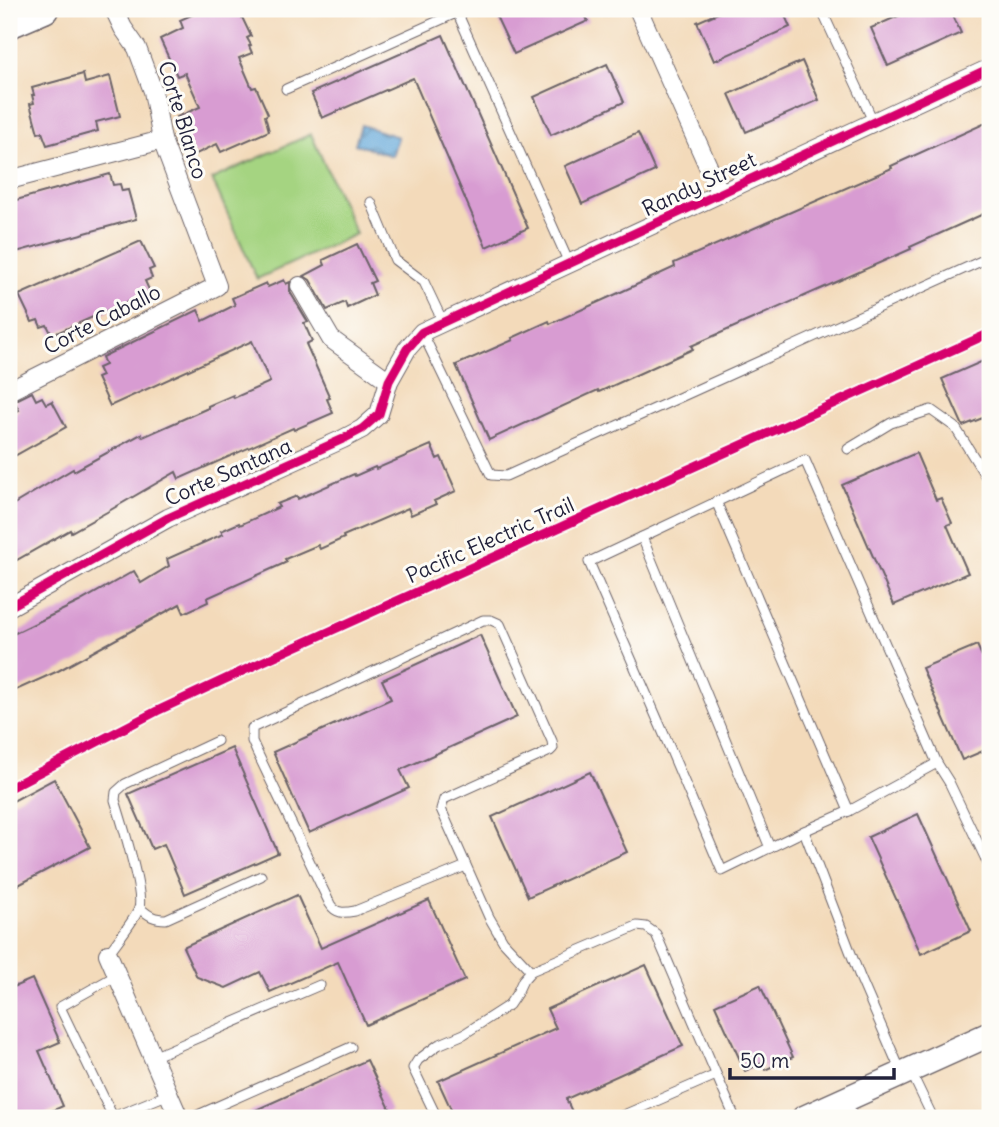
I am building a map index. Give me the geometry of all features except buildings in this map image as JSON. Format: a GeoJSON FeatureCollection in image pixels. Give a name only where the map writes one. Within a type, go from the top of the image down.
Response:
{"type":"FeatureCollection","features":[{"type":"Feature","properties":{"kind":"main road"},"geometry":{"type":"LineString","coordinates":[[9,24],[44,9]]}},
{"type":"Feature","properties":{"kind":"street","name":"Corte Blanco"},"geometry":{"type":"LineString","coordinates":[[114,9],[122,27],[137,48],[153,91],[162,140],[216,286]]}},
{"type":"Feature","properties":{"kind":"street"},"geometry":{"type":"LineString","coordinates":[[638,9],[720,194]]}},
{"type":"Feature","properties":{"kind":"street","name":"Randy Street"},"geometry":{"type":"LineString","coordinates":[[422,332],[990,68]]}},
{"type":"Feature","properties":{"kind":"street"},"geometry":{"type":"LineString","coordinates":[[9,180],[162,140]]}},
{"type":"Feature","properties":{"kind":"street","name":"Corte Caballo"},"geometry":{"type":"LineString","coordinates":[[9,391],[216,286]]}},
{"type":"Feature","properties":{"kind":"street"},"geometry":{"type":"LineString","coordinates":[[300,286],[331,340],[389,382]]}},
{"type":"Feature","properties":{"kind":"street","name":"Corte Santana"},"geometry":{"type":"LineString","coordinates":[[9,607],[168,518],[362,429],[379,414],[389,382],[407,349],[422,332]]}},
{"type":"Feature","properties":{"kind":"street"},"geometry":{"type":"LineString","coordinates":[[108,954],[179,1118]]}},
{"type":"Feature","properties":{"kind":"street"},"geometry":{"type":"LineString","coordinates":[[804,1118],[850,1109],[906,1072],[990,1034]]}},
{"type":"Feature","properties":{"kind":"lane"},"geometry":{"type":"LineString","coordinates":[[821,9],[873,123]]}},
{"type":"Feature","properties":{"kind":"lane"},"geometry":{"type":"LineString","coordinates":[[286,89],[461,11],[569,263]]}},
{"type":"Feature","properties":{"kind":"lane"},"geometry":{"type":"LineString","coordinates":[[370,202],[395,261],[425,282],[443,322]]}},
{"type":"Feature","properties":{"kind":"lane"},"geometry":{"type":"LineString","coordinates":[[422,332],[491,475],[506,476],[990,257]]}},
{"type":"Feature","properties":{"kind":"lane"},"geometry":{"type":"LineString","coordinates":[[848,449],[891,423],[931,410],[954,427],[990,483]]}},
{"type":"Feature","properties":{"kind":"lane"},"geometry":{"type":"LineString","coordinates":[[937,763],[849,811],[722,872],[589,562],[805,460],[937,763],[949,782],[990,868]]}},
{"type":"Feature","properties":{"kind":"lane"},"geometry":{"type":"LineString","coordinates":[[716,501],[849,811]]}},
{"type":"Feature","properties":{"kind":"lane"},"geometry":{"type":"LineString","coordinates":[[642,537],[770,848]]}},
{"type":"Feature","properties":{"kind":"lane"},"geometry":{"type":"LineString","coordinates":[[466,866],[355,911],[344,914],[337,912],[330,904],[256,750],[252,741],[252,728],[483,620],[500,624],[553,748],[444,800],[441,809],[489,917],[503,941],[531,971]]}},
{"type":"Feature","properties":{"kind":"lane"},"geometry":{"type":"LineString","coordinates":[[108,954],[140,908],[131,852],[115,800],[116,792],[125,784],[218,741]]}},
{"type":"Feature","properties":{"kind":"lane"},"geometry":{"type":"LineString","coordinates":[[804,831],[860,977],[906,1072],[933,1118]]}},
{"type":"Feature","properties":{"kind":"lane"},"geometry":{"type":"LineString","coordinates":[[140,908],[149,917],[166,919],[261,876]]}},
{"type":"Feature","properties":{"kind":"lane"},"geometry":{"type":"LineString","coordinates":[[437,1118],[413,1068],[418,1060],[438,1045],[464,1034],[509,1005],[531,971],[636,926],[646,927],[656,934],[735,1118]]}},
{"type":"Feature","properties":{"kind":"lane"},"geometry":{"type":"LineString","coordinates":[[117,975],[60,1007],[113,1117],[169,1094]]}},
{"type":"Feature","properties":{"kind":"lane"},"geometry":{"type":"LineString","coordinates":[[153,1058],[320,985]]}},
{"type":"Feature","properties":{"kind":"lane"},"geometry":{"type":"LineString","coordinates":[[191,1118],[351,1047]]}},
{"type":"Feature","properties":{"kind":"lane"},"geometry":{"type":"LineString","coordinates":[[617,1118],[716,1075]]}},
{"type":"Feature","properties":{"kind":"green space"},"geometry":{"type":"Polygon","coordinates":[[[311,134],[356,234],[257,279],[212,179],[311,134]]]}},
{"type":"Feature","properties":{"kind":"water"},"geometry":{"type":"Polygon","coordinates":[[[361,125],[398,137],[392,156],[355,144],[361,125]]]}},
{"type":"Feature","properties":{"kind":"cycle path"},"geometry":{"type":"LineString","coordinates":[[9,607],[168,518],[362,429],[379,414],[389,381],[407,349],[422,332],[990,68]]}},
{"type":"Feature","properties":{"kind":"cycle path","name":"Pacific Electric Trail"},"geometry":{"type":"LineString","coordinates":[[9,788],[157,711],[264,661],[990,333]]}}]}
